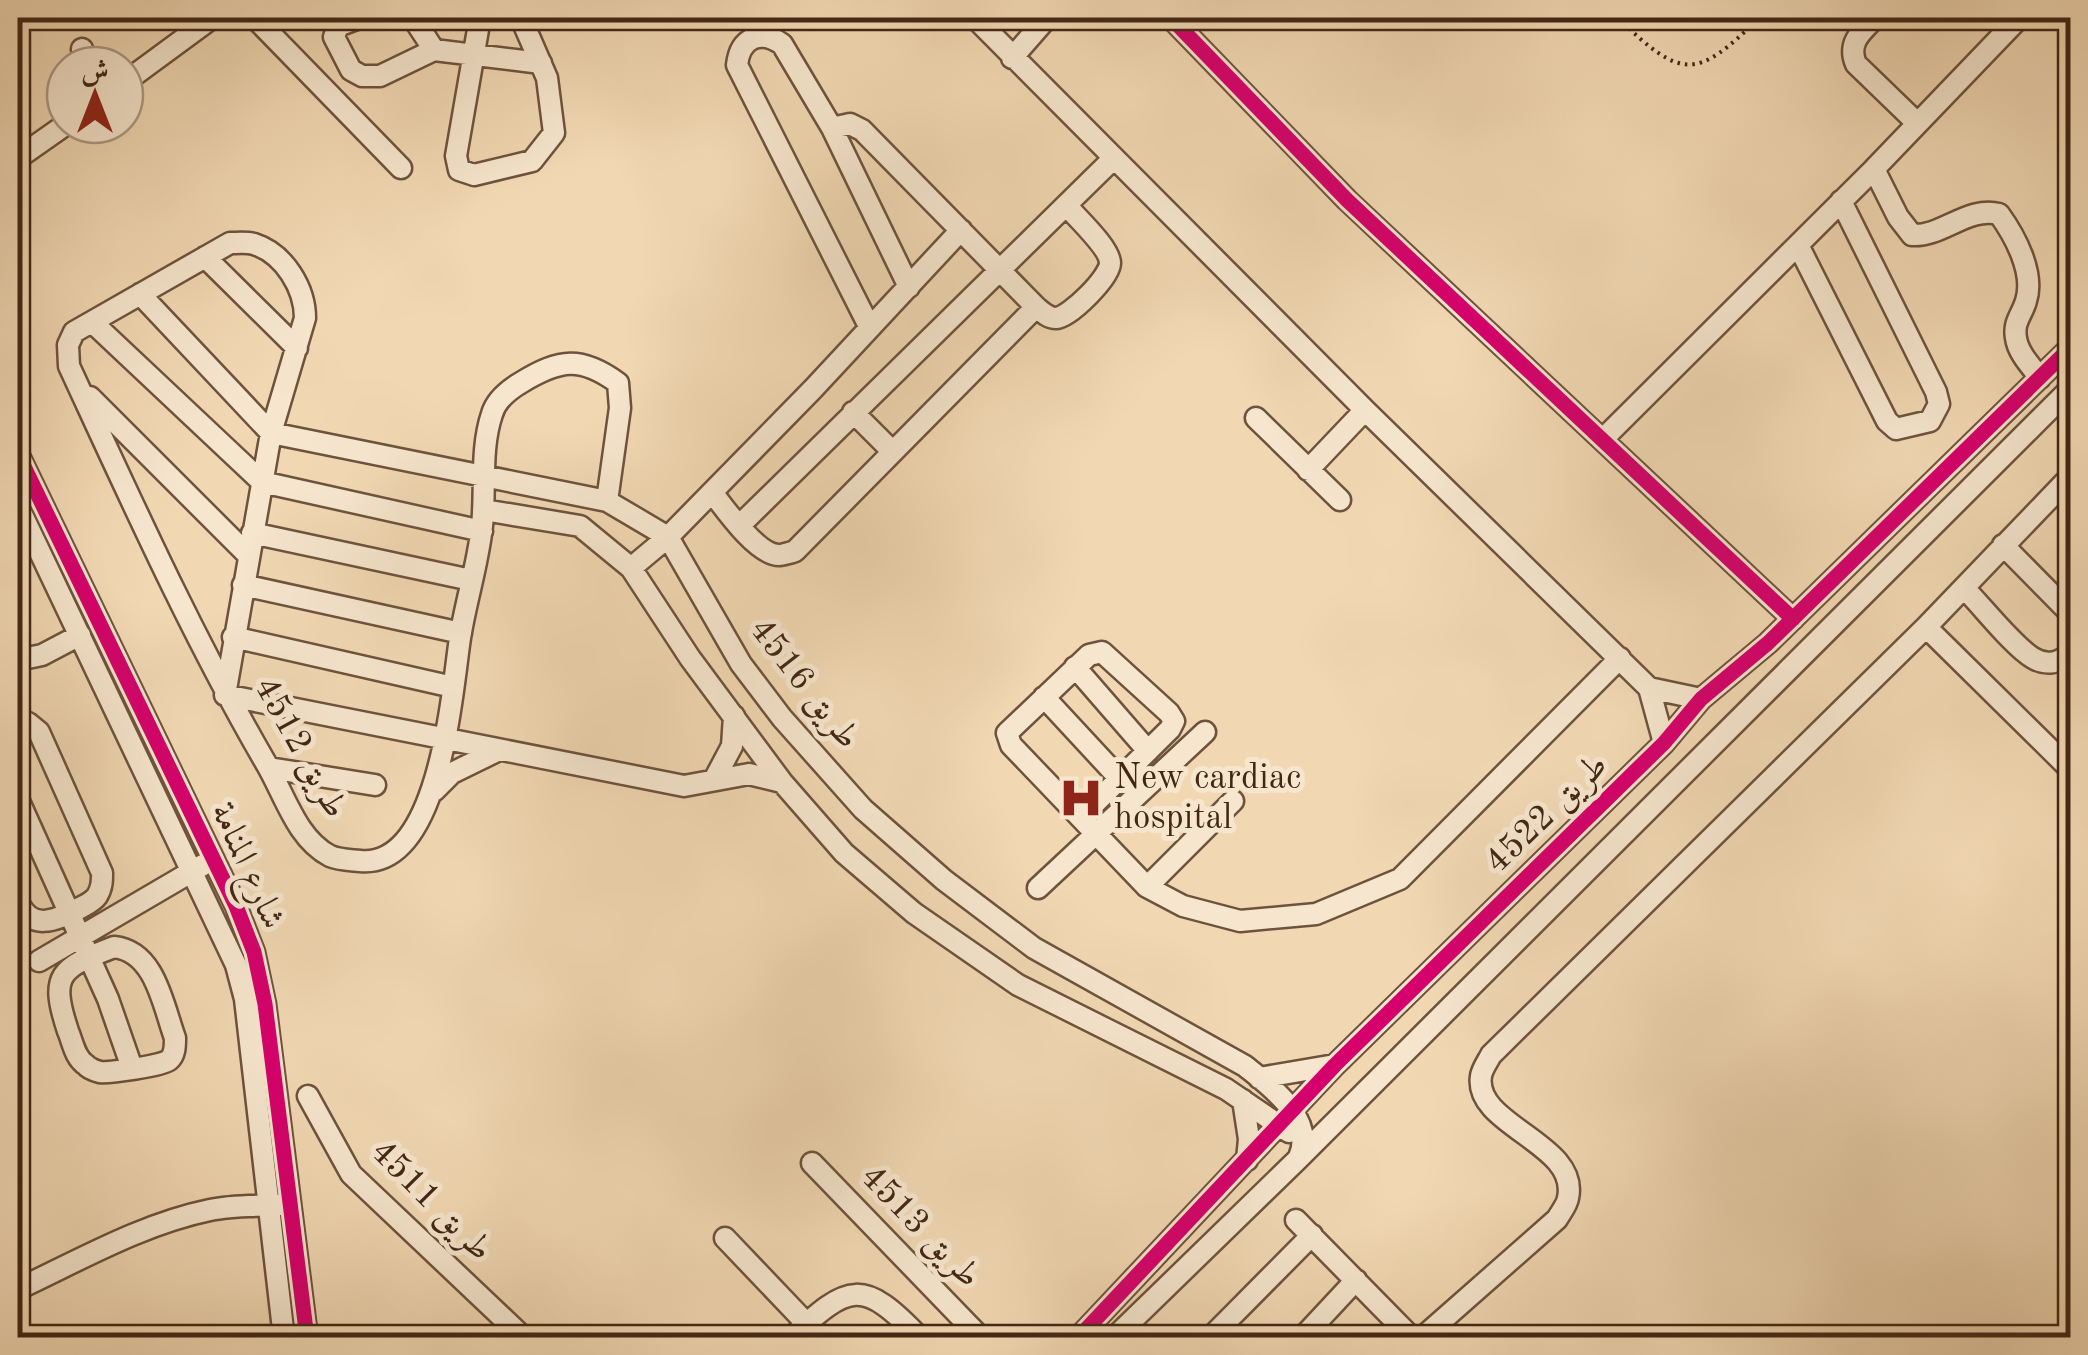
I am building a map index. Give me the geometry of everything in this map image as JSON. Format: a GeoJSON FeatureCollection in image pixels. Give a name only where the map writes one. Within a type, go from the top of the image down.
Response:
{"type":"FeatureCollection","features":[{"type":"Feature","properties":{"kind":"street"},"geometry":{"type":"LineString","coordinates":[[145,67],[212,18]]}},
{"type":"Feature","properties":{"kind":"street"},"geometry":{"type":"LineString","coordinates":[[255,18],[401,168]]}},
{"type":"Feature","properties":{"kind":"street"},"geometry":{"type":"LineString","coordinates":[[359,18],[338,26],[334,37],[351,70],[362,76],[380,76],[434,50],[541,64]]}},
{"type":"Feature","properties":{"kind":"street"},"geometry":{"type":"LineString","coordinates":[[413,18],[434,50]]}},
{"type":"Feature","properties":{"kind":"street"},"geometry":{"type":"LineString","coordinates":[[480,18],[456,156],[459,170],[474,175],[532,161],[554,133],[547,78],[521,18]]}},
{"type":"Feature","properties":{"kind":"street"},"geometry":{"type":"LineString","coordinates":[[975,18],[1365,410],[1649,688],[1664,742]]}},
{"type":"Feature","properties":{"kind":"street"},"geometry":{"type":"LineString","coordinates":[[1012,58],[1048,18]]}},
{"type":"Feature","properties":{"kind":"street"},"geometry":{"type":"LineString","coordinates":[[1171,18],[1347,200],[1793,619]]}},
{"type":"Feature","properties":{"kind":"street"},"geometry":{"type":"LineString","coordinates":[[1875,18],[1854,41],[1853,57],[1916,123]]}},
{"type":"Feature","properties":{"kind":"street"},"geometry":{"type":"LineString","coordinates":[[1603,439],[2019,18]]}},
{"type":"Feature","properties":{"kind":"street"},"geometry":{"type":"LineString","coordinates":[[869,326],[736,65],[738,52],[756,26],[782,44],[832,128],[909,287]]}},
{"type":"Feature","properties":{"kind":"street"},"geometry":{"type":"LineString","coordinates":[[832,128],[850,124],[862,130],[1049,317],[1068,314],[1107,275],[1110,264],[1108,254],[1066,206]]}},
{"type":"Feature","properties":{"kind":"street"},"geometry":{"type":"LineString","coordinates":[[18,158],[45,139]]}},
{"type":"Feature","properties":{"kind":"street"},"geometry":{"type":"LineString","coordinates":[[739,526],[1114,158]]}},
{"type":"Feature","properties":{"kind":"street"},"geometry":{"type":"LineString","coordinates":[[1874,168],[1898,217],[1912,235],[1926,234],[1984,212],[1999,214],[2021,254],[2029,284],[2026,303],[2016,320],[2018,349],[2040,378]]}},
{"type":"Feature","properties":{"kind":"street"},"geometry":{"type":"LineString","coordinates":[[1798,245],[1887,421],[1896,429],[1930,421],[1938,404],[1936,392],[1841,202]]}},
{"type":"Feature","properties":{"kind":"street"},"geometry":{"type":"LineString","coordinates":[[631,568],[668,536],[813,389],[961,230]]}},
{"type":"Feature","properties":{"kind":"street","name":"طريق 4512"},"geometry":{"type":"LineString","coordinates":[[92,322],[230,243],[254,244],[271,254],[300,285],[306,300],[306,318],[271,433],[225,695],[307,839],[333,858],[371,862],[395,850],[410,835],[429,796],[446,740],[483,520],[485,478]]}},
{"type":"Feature","properties":{"kind":"street"},"geometry":{"type":"LineString","coordinates":[[204,258],[296,348]]}},
{"type":"Feature","properties":{"kind":"street"},"geometry":{"type":"LineString","coordinates":[[140,294],[271,433],[607,501],[668,536]]}},
{"type":"Feature","properties":{"kind":"street"},"geometry":{"type":"LineString","coordinates":[[712,492],[739,526],[767,552],[780,555],[796,551],[1036,307]]}},
{"type":"Feature","properties":{"kind":"street"},"geometry":{"type":"LineString","coordinates":[[262,482],[92,322],[74,332],[68,346],[69,366],[225,695],[684,786],[749,774],[782,782]]}},
{"type":"Feature","properties":{"kind":"street","name":"طريق 4522"},"geometry":{"type":"LineString","coordinates":[[1078,1338],[1335,1066],[1664,742],[1701,699],[1793,619],[2070,348]]}},
{"type":"Feature","properties":{"kind":"street"},"geometry":{"type":"LineString","coordinates":[[485,478],[486,435],[493,409],[510,389],[550,365],[582,364],[602,370],[618,383],[621,394],[607,501]]}},
{"type":"Feature","properties":{"kind":"street"},"geometry":{"type":"LineString","coordinates":[[78,385],[248,555]]}},
{"type":"Feature","properties":{"kind":"street","name":"طريق 4522"},"geometry":{"type":"LineString","coordinates":[[1114,1338],[2070,389]]}},
{"type":"Feature","properties":{"kind":"street"},"geometry":{"type":"LineString","coordinates":[[1308,470],[1365,410]]}},
{"type":"Feature","properties":{"kind":"street"},"geometry":{"type":"LineString","coordinates":[[853,412],[893,452]]}},
{"type":"Feature","properties":{"kind":"street"},"geometry":{"type":"LineString","coordinates":[[1256,418],[1340,500]]}},
{"type":"Feature","properties":{"kind":"street","name":"شارع المنامة"},"geometry":{"type":"LineString","coordinates":[[18,454],[214,860],[254,952],[265,1004],[280,1205],[284,1338]]}},
{"type":"Feature","properties":{"kind":"street"},"geometry":{"type":"LineString","coordinates":[[1422,1338],[1557,1218],[1568,1199],[1568,1176],[1550,1154],[1491,1106],[1482,1092],[1481,1074],[1491,1054],[1926,627],[2070,477]]}},
{"type":"Feature","properties":{"kind":"street","name":"طريق 4516"},"geometry":{"type":"LineString","coordinates":[[262,482],[483,520],[580,526],[631,568],[690,658],[782,782],[844,852],[914,913],[1018,985],[1286,1120],[1304,1134]]}},
{"type":"Feature","properties":{"kind":"street","name":"شارع المنامة"},"geometry":{"type":"LineString","coordinates":[[18,506],[228,942],[245,998],[307,1338]]}},
{"type":"Feature","properties":{"kind":"street"},"geometry":{"type":"LineString","coordinates":[[252,533],[472,580]]}},
{"type":"Feature","properties":{"kind":"street","name":"طريق 4516"},"geometry":{"type":"LineString","coordinates":[[668,536],[741,664],[782,718],[863,809],[944,880],[1034,948],[1245,1066],[1259,1078],[1286,1120]]}},
{"type":"Feature","properties":{"kind":"street"},"geometry":{"type":"LineString","coordinates":[[2003,545],[2070,613]]}},
{"type":"Feature","properties":{"kind":"street"},"geometry":{"type":"LineString","coordinates":[[243,585],[461,633]]}},
{"type":"Feature","properties":{"kind":"street"},"geometry":{"type":"LineString","coordinates":[[1964,588],[2032,658],[2048,663],[2062,660],[2070,653]]}},
{"type":"Feature","properties":{"kind":"street"},"geometry":{"type":"LineString","coordinates":[[1926,627],[2070,769]]}},
{"type":"Feature","properties":{"kind":"street"},"geometry":{"type":"LineString","coordinates":[[18,660],[42,655],[80,635]]}},
{"type":"Feature","properties":{"kind":"street"},"geometry":{"type":"LineString","coordinates":[[233,637],[453,687]]}},
{"type":"Feature","properties":{"kind":"street"},"geometry":{"type":"LineString","coordinates":[[1081,817],[1174,722],[1169,712],[1102,652],[1088,655],[1007,732],[1008,740],[1147,887],[1183,906],[1240,921],[1316,914],[1400,878],[1620,658]]}},
{"type":"Feature","properties":{"kind":"street"},"geometry":{"type":"LineString","coordinates":[[1076,667],[1148,751]]}},
{"type":"Feature","properties":{"kind":"street"},"geometry":{"type":"LineString","coordinates":[[1649,688],[1701,699]]}},
{"type":"Feature","properties":{"kind":"street"},"geometry":{"type":"LineString","coordinates":[[1044,697],[1120,779]]}},
{"type":"Feature","properties":{"kind":"street"},"geometry":{"type":"LineString","coordinates":[[714,778],[732,746],[734,716]]}},
{"type":"Feature","properties":{"kind":"street"},"geometry":{"type":"LineString","coordinates":[[18,724],[28,723],[39,732],[102,873],[102,886],[95,900],[49,922],[33,920],[24,914],[18,902]]}},
{"type":"Feature","properties":{"kind":"street"},"geometry":{"type":"LineString","coordinates":[[1038,888],[1205,732]]}},
{"type":"Feature","properties":{"kind":"street"},"geometry":{"type":"LineString","coordinates":[[429,796],[452,774],[499,750]]}},
{"type":"Feature","properties":{"kind":"street"},"geometry":{"type":"LineString","coordinates":[[269,768],[375,785]]}},
{"type":"Feature","properties":{"kind":"street"},"geometry":{"type":"LineString","coordinates":[[18,799],[108,999],[132,1068]]}},
{"type":"Feature","properties":{"kind":"street"},"geometry":{"type":"LineString","coordinates":[[1147,887],[1234,802]]}},
{"type":"Feature","properties":{"kind":"street"},"geometry":{"type":"LineString","coordinates":[[38,960],[214,860]]}},
{"type":"Feature","properties":{"kind":"street"},"geometry":{"type":"LineString","coordinates":[[114,947],[127,948],[148,966],[175,1038],[175,1050],[168,1061],[101,1073],[78,1058],[57,996],[58,982],[89,957],[114,947]]}},
{"type":"Feature","properties":{"kind":"street"},"geometry":{"type":"LineString","coordinates":[[1259,1078],[1335,1066]]}},
{"type":"Feature","properties":{"kind":"street","name":"طريق 4511"},"geometry":{"type":"LineString","coordinates":[[308,1096],[351,1174],[524,1338]]}},
{"type":"Feature","properties":{"kind":"street"},"geometry":{"type":"LineString","coordinates":[[1243,1100],[1248,1160]]}},
{"type":"Feature","properties":{"kind":"street"},"geometry":{"type":"LineString","coordinates":[[1297,1160],[1304,1134],[1332,1124]]}},
{"type":"Feature","properties":{"kind":"street","name":"طريق 4513"},"geometry":{"type":"LineString","coordinates":[[812,1163],[981,1338]]}},
{"type":"Feature","properties":{"kind":"street"},"geometry":{"type":"LineString","coordinates":[[18,1289],[140,1232],[180,1218],[214,1209],[280,1205]]}},
{"type":"Feature","properties":{"kind":"street"},"geometry":{"type":"LineString","coordinates":[[1296,1220],[1412,1338]]}},
{"type":"Feature","properties":{"kind":"street"},"geometry":{"type":"LineString","coordinates":[[1210,1338],[1312,1236]]}},
{"type":"Feature","properties":{"kind":"street"},"geometry":{"type":"LineString","coordinates":[[725,1238],[799,1330],[836,1297],[854,1293],[884,1304],[920,1338]]}},
{"type":"Feature","properties":{"kind":"street"},"geometry":{"type":"LineString","coordinates":[[1302,1338],[1356,1280]]}},
{"type":"Feature","properties":{"kind":"path"},"geometry":{"type":"LineString","coordinates":[[1618,18],[1662,57],[1694,64],[1723,53],[1759,18]]}},
{"type":"Feature","properties":{"kind":"cycle path"},"geometry":{"type":"LineString","coordinates":[[1171,18],[1347,200],[1793,619]]}},
{"type":"Feature","properties":{"kind":"cycle path"},"geometry":{"type":"LineString","coordinates":[[1078,1338],[1335,1065],[1664,743],[1701,699],[1768,643],[2070,348]]}},
{"type":"Feature","properties":{"kind":"cycle path"},"geometry":{"type":"LineString","coordinates":[[18,454],[236,906],[254,952],[265,1004],[307,1338]]}},
{"type":"Feature","properties":{"kind":"place","name":"New cardiac hospital"},"geometry":{"type":"Point","coordinates":[1081,798]}}]}
